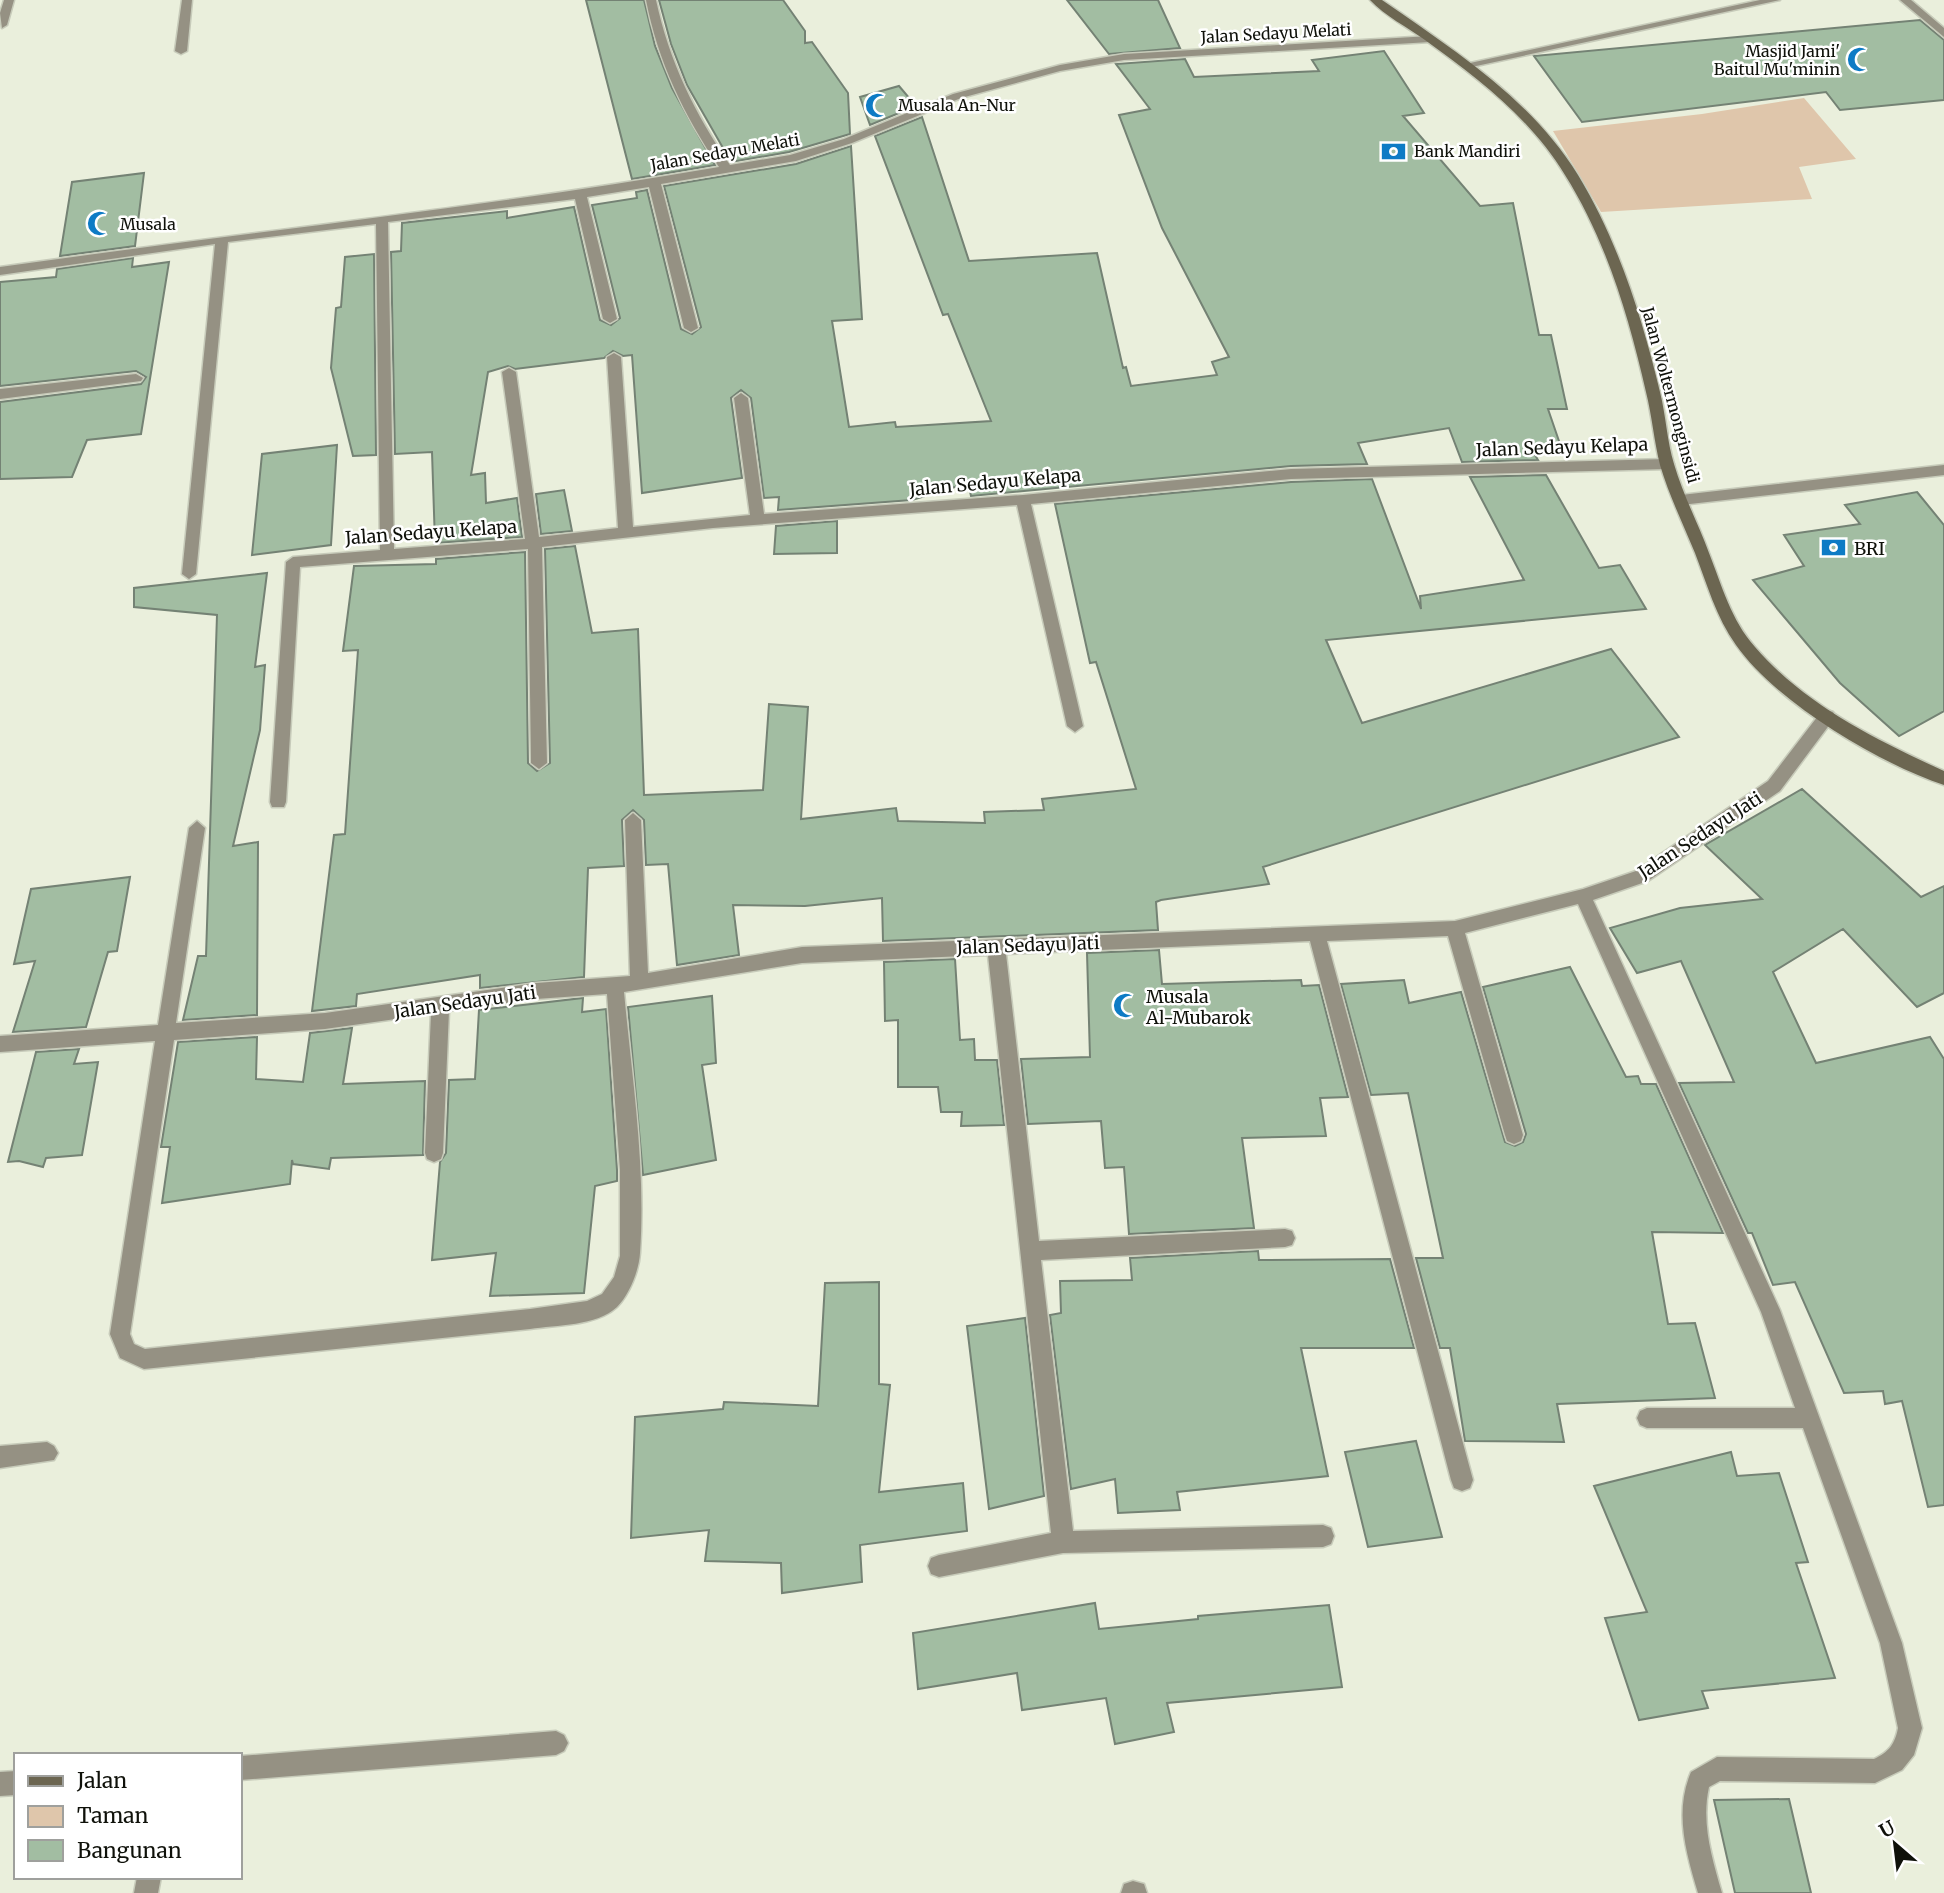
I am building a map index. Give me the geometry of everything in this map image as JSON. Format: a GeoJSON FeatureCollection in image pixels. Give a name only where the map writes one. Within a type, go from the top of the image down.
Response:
{"type":"FeatureCollection","features":[{"type":"Feature","properties":{"kind":"main road","name":"Jalan Woltermonginsidi"},"geometry":{"type":"LineString","coordinates":[[1375,0],[1494,87],[1550,143],[1572,175],[1600,229],[1630,306],[1654,393],[1667,464],[1727,619],[1750,652],[1784,684],[1827,716],[1944,778]]}},
{"type":"Feature","properties":{"kind":"street"},"geometry":{"type":"LineString","coordinates":[[2,25],[9,0]]}},
{"type":"Feature","properties":{"kind":"street"},"geometry":{"type":"LineString","coordinates":[[181,51],[187,0]]}},
{"type":"Feature","properties":{"kind":"street"},"geometry":{"type":"LineString","coordinates":[[651,0],[655,24],[674,82],[698,127],[726,168]]}},
{"type":"Feature","properties":{"kind":"street"},"geometry":{"type":"LineString","coordinates":[[1467,65],[1775,0]]}},
{"type":"Feature","properties":{"kind":"street"},"geometry":{"type":"LineString","coordinates":[[1905,0],[1944,34]]}},
{"type":"Feature","properties":{"kind":"street","name":"Jalan Sedayu Melati"},"geometry":{"type":"LineString","coordinates":[[0,271],[222,239],[580,195],[726,168],[819,150],[957,96],[1060,68],[1124,57],[1430,39]]}},
{"type":"Feature","properties":{"kind":"street"},"geometry":{"type":"LineString","coordinates":[[654,181],[691,328]]}},
{"type":"Feature","properties":{"kind":"street"},"geometry":{"type":"LineString","coordinates":[[580,195],[610,319]]}},
{"type":"Feature","properties":{"kind":"street"},"geometry":{"type":"LineString","coordinates":[[382,220],[387,554]]}},
{"type":"Feature","properties":{"kind":"street"},"geometry":{"type":"LineString","coordinates":[[189,574],[222,239]]}},
{"type":"Feature","properties":{"kind":"street"},"geometry":{"type":"LineString","coordinates":[[614,357],[626,532]]}},
{"type":"Feature","properties":{"kind":"street"},"geometry":{"type":"LineString","coordinates":[[509,372],[530,534],[535,543],[539,763]]}},
{"type":"Feature","properties":{"kind":"street"},"geometry":{"type":"LineString","coordinates":[[0,394],[136,378]]}},
{"type":"Feature","properties":{"kind":"street"},"geometry":{"type":"LineString","coordinates":[[741,398],[758,520]]}},
{"type":"Feature","properties":{"kind":"street","name":"Jalan Sedayu Kelapa"},"geometry":{"type":"LineString","coordinates":[[278,802],[293,562],[535,543],[758,520],[1023,500],[1290,474],[1667,464]]}},
{"type":"Feature","properties":{"kind":"street"},"geometry":{"type":"LineString","coordinates":[[1681,500],[1944,470]]}},
{"type":"Feature","properties":{"kind":"street"},"geometry":{"type":"LineString","coordinates":[[1023,500],[1075,726]]}},
{"type":"Feature","properties":{"kind":"street","name":"Jalan Sedayu Jati"},"geometry":{"type":"LineString","coordinates":[[0,1044],[325,1021],[536,991],[615,986],[802,955],[996,945],[1317,936],[1455,928],[1583,897],[1642,876],[1774,786],[1827,716]]}},
{"type":"Feature","properties":{"kind":"street"},"geometry":{"type":"LineString","coordinates":[[633,820],[639,981]]}},
{"type":"Feature","properties":{"kind":"street"},"geometry":{"type":"LineString","coordinates":[[197,828],[120,1334],[127,1351],[144,1359],[530,1319],[588,1311],[609,1301],[622,1282],[630,1256],[630,1170],[615,986]]}},
{"type":"Feature","properties":{"kind":"street"},"geometry":{"type":"LineString","coordinates":[[1583,897],[1740,1241],[1810,1418],[1891,1643],[1910,1728],[1906,1747],[1894,1762],[1875,1772],[1717,1769],[1699,1780],[1692,1803],[1694,1842],[1710,1893]]}},
{"type":"Feature","properties":{"kind":"street"},"geometry":{"type":"LineString","coordinates":[[1455,928],[1514,1135]]}},
{"type":"Feature","properties":{"kind":"street"},"geometry":{"type":"LineString","coordinates":[[1317,936],[1462,1480]]}},
{"type":"Feature","properties":{"kind":"street"},"geometry":{"type":"LineString","coordinates":[[996,945],[1063,1542]]}},
{"type":"Feature","properties":{"kind":"street"},"geometry":{"type":"LineString","coordinates":[[434,1153],[440,1004]]}},
{"type":"Feature","properties":{"kind":"street"},"geometry":{"type":"LineString","coordinates":[[1030,1251],[1285,1238]]}},
{"type":"Feature","properties":{"kind":"street"},"geometry":{"type":"LineString","coordinates":[[1647,1418],[1810,1418]]}},
{"type":"Feature","properties":{"kind":"street"},"geometry":{"type":"LineString","coordinates":[[0,1457],[47,1452]]}},
{"type":"Feature","properties":{"kind":"street"},"geometry":{"type":"LineString","coordinates":[[939,1566],[1063,1542],[1323,1536]]}},
{"type":"Feature","properties":{"kind":"street"},"geometry":{"type":"LineString","coordinates":[[242,1768],[556,1743]]}},
{"type":"Feature","properties":{"kind":"green space"},"geometry":{"type":"Polygon","coordinates":[[[1804,98],[1856,159],[1799,167],[1812,199],[1601,212],[1553,131],[1702,114],[1804,98]]]}},
{"type":"Feature","properties":{"kind":"building"},"geometry":{"type":"Polygon","coordinates":[[[586,0],[644,0],[655,46],[672,88],[715,165],[632,179],[586,0]]]}},
{"type":"Feature","properties":{"kind":"building"},"geometry":{"type":"Polygon","coordinates":[[[659,0],[783,0],[805,31],[805,43],[812,42],[848,93],[850,134],[789,152],[731,162],[687,85],[671,44],[659,0]]]}},
{"type":"Feature","properties":{"kind":"building"},"geometry":{"type":"Polygon","coordinates":[[[1067,0],[1158,0],[1180,48],[1109,54],[1067,0]]]}},
{"type":"Feature","properties":{"kind":"building"},"geometry":{"type":"Polygon","coordinates":[[[1920,20],[1944,40],[1944,100],[1840,110],[1826,92],[1582,122],[1534,56],[1920,20]]]}},
{"type":"Feature","properties":{"kind":"building"},"geometry":{"type":"Polygon","coordinates":[[[1384,51],[1424,113],[1403,116],[1480,206],[1513,203],[1539,335],[1551,335],[1567,409],[1548,409],[1560,444],[1529,445],[1538,460],[1462,462],[1449,428],[1358,443],[1367,464],[1291,466],[971,496],[968,483],[912,500],[778,510],[779,497],[764,498],[751,398],[741,390],[731,398],[742,478],[642,493],[632,355],[623,356],[613,351],[604,358],[515,369],[508,366],[488,372],[471,475],[485,473],[486,503],[517,498],[522,537],[435,543],[432,452],[395,454],[391,252],[401,251],[402,223],[507,211],[507,218],[574,207],[600,320],[611,325],[620,318],[592,205],[637,198],[636,192],[647,190],[681,329],[692,334],[701,327],[664,186],[796,164],[851,146],[862,319],[832,321],[849,427],[895,422],[896,427],[991,421],[948,314],[943,315],[875,136],[922,117],[969,261],[1097,253],[1123,368],[1126,367],[1131,386],[1217,375],[1212,362],[1229,357],[1162,228],[1119,115],[1150,109],[1116,64],[1185,59],[1194,77],[1319,71],[1312,60],[1384,51]]]}},
{"type":"Feature","properties":{"kind":"building","name":"Musala An-Nur"},"geometry":{"type":"Polygon","coordinates":[[[899,86],[916,106],[870,125],[860,97],[899,86]]]}},
{"type":"Feature","properties":{"kind":"building"},"geometry":{"type":"Polygon","coordinates":[[[144,173],[135,246],[60,256],[72,182],[144,173]]]}},
{"type":"Feature","properties":{"kind":"building"},"geometry":{"type":"Polygon","coordinates":[[[374,254],[376,455],[353,456],[331,368],[336,308],[341,307],[345,257],[374,254]]]}},
{"type":"Feature","properties":{"kind":"building"},"geometry":{"type":"Polygon","coordinates":[[[133,258],[132,267],[169,262],[141,434],[87,440],[72,477],[0,479],[0,402],[141,384],[146,377],[136,371],[0,386],[0,282],[56,277],[57,269],[133,258]]]}},
{"type":"Feature","properties":{"kind":"building"},"geometry":{"type":"Polygon","coordinates":[[[337,445],[331,545],[252,555],[262,454],[337,445]]]}},
{"type":"Feature","properties":{"kind":"building"},"geometry":{"type":"Polygon","coordinates":[[[1546,475],[1599,568],[1620,565],[1646,609],[1326,640],[1362,723],[1611,649],[1679,737],[1263,867],[1269,884],[1161,900],[1156,902],[1158,930],[883,941],[882,898],[805,906],[733,905],[739,955],[677,965],[668,864],[646,865],[644,820],[633,810],[622,820],[624,866],[588,868],[584,977],[480,988],[480,975],[357,994],[356,1006],[312,1011],[334,835],[345,834],[358,650],[343,651],[354,566],[436,564],[436,559],[525,552],[528,763],[537,771],[550,763],[545,549],[575,546],[592,633],[638,629],[644,795],[763,790],[769,704],[808,707],[801,819],[896,808],[898,821],[985,823],[984,812],[1044,810],[1042,799],[1136,789],[1096,662],[1090,663],[1055,504],[1291,482],[1372,479],[1421,609],[1420,596],[1524,580],[1470,477],[1546,475]]]}},
{"type":"Feature","properties":{"kind":"building"},"geometry":{"type":"Polygon","coordinates":[[[564,490],[572,531],[541,534],[536,494],[564,490]]]}},
{"type":"Feature","properties":{"kind":"building"},"geometry":{"type":"Polygon","coordinates":[[[1917,492],[1944,525],[1944,711],[1899,736],[1840,683],[1753,580],[1804,566],[1784,535],[1860,524],[1845,505],[1917,492]]]}},
{"type":"Feature","properties":{"kind":"building"},"geometry":{"type":"Polygon","coordinates":[[[837,521],[837,553],[774,554],[776,526],[837,521]]]}},
{"type":"Feature","properties":{"kind":"building"},"geometry":{"type":"Polygon","coordinates":[[[267,573],[255,667],[265,665],[260,730],[233,846],[258,842],[257,1015],[183,1020],[198,956],[206,956],[217,615],[134,607],[134,588],[267,573]]]}},
{"type":"Feature","properties":{"kind":"building"},"geometry":{"type":"Polygon","coordinates":[[[1802,789],[1921,897],[1944,886],[1944,993],[1917,1007],[1843,929],[1773,972],[1816,1063],[1930,1037],[1944,1059],[1944,1505],[1928,1507],[1902,1401],[1885,1404],[1883,1391],[1844,1393],[1795,1282],[1773,1285],[1752,1233],[1748,1233],[1679,1083],[1734,1082],[1681,961],[1637,973],[1610,928],[1680,908],[1762,899],[1705,845],[1802,789]]]}},
{"type":"Feature","properties":{"kind":"building"},"geometry":{"type":"Polygon","coordinates":[[[130,877],[117,951],[108,952],[86,1027],[13,1032],[35,961],[14,964],[31,889],[130,877]]]}},
{"type":"Feature","properties":{"kind":"building"},"geometry":{"type":"Polygon","coordinates":[[[1159,950],[1162,984],[1301,980],[1302,986],[1319,985],[1348,1097],[1320,1098],[1326,1136],[1242,1138],[1254,1228],[1129,1234],[1124,1167],[1105,1168],[1101,1121],[1028,1124],[1021,1059],[1090,1057],[1087,953],[1159,950]]]}},
{"type":"Feature","properties":{"kind":"building"},"geometry":{"type":"Polygon","coordinates":[[[955,959],[960,1040],[974,1039],[975,1060],[997,1060],[1004,1125],[961,1126],[962,1112],[941,1112],[938,1087],[898,1087],[898,1020],[885,1021],[884,962],[955,959]]]}},
{"type":"Feature","properties":{"kind":"building"},"geometry":{"type":"Polygon","coordinates":[[[1570,967],[1626,1077],[1638,1076],[1641,1084],[1656,1084],[1723,1233],[1652,1232],[1668,1324],[1695,1323],[1715,1398],[1557,1404],[1564,1442],[1465,1441],[1450,1348],[1440,1348],[1416,1258],[1443,1258],[1408,1093],[1371,1095],[1341,984],[1404,980],[1409,1003],[1461,992],[1505,1142],[1515,1146],[1523,1142],[1526,1134],[1483,987],[1570,967]]]}},
{"type":"Feature","properties":{"kind":"building"},"geometry":{"type":"Polygon","coordinates":[[[712,996],[716,1063],[702,1065],[716,1160],[643,1175],[628,1007],[712,996]]]}},
{"type":"Feature","properties":{"kind":"building"},"geometry":{"type":"Polygon","coordinates":[[[583,998],[582,1012],[606,1009],[617,1170],[617,1181],[595,1186],[584,1293],[490,1296],[496,1253],[432,1260],[440,1162],[446,1153],[449,1080],[475,1079],[479,1010],[583,998]]]}},
{"type":"Feature","properties":{"kind":"building"},"geometry":{"type":"Polygon","coordinates":[[[352,1028],[343,1084],[425,1081],[423,1155],[331,1158],[329,1169],[293,1164],[292,1160],[290,1184],[162,1203],[170,1147],[161,1147],[178,1042],[257,1037],[256,1079],[303,1082],[310,1033],[352,1028]]]}},
{"type":"Feature","properties":{"kind":"building"},"geometry":{"type":"Polygon","coordinates":[[[79,1049],[74,1064],[98,1062],[82,1155],[46,1158],[43,1167],[19,1161],[8,1162],[36,1052],[79,1049]]]}},
{"type":"Feature","properties":{"kind":"building"},"geometry":{"type":"Polygon","coordinates":[[[1258,1251],[1259,1260],[1390,1259],[1414,1348],[1301,1348],[1328,1476],[1177,1492],[1180,1510],[1118,1513],[1115,1479],[1071,1489],[1050,1315],[1061,1313],[1060,1281],[1132,1280],[1130,1258],[1258,1251]]]}},
{"type":"Feature","properties":{"kind":"building"},"geometry":{"type":"Polygon","coordinates":[[[879,1282],[879,1384],[890,1385],[879,1492],[963,1483],[967,1531],[860,1545],[862,1582],[782,1593],[781,1563],[705,1561],[709,1530],[631,1538],[635,1417],[723,1409],[724,1402],[818,1406],[825,1283],[879,1282]]]}},
{"type":"Feature","properties":{"kind":"building"},"geometry":{"type":"Polygon","coordinates":[[[1025,1318],[1044,1496],[989,1509],[967,1326],[1025,1318]]]}},
{"type":"Feature","properties":{"kind":"building"},"geometry":{"type":"Polygon","coordinates":[[[1416,1441],[1442,1537],[1368,1547],[1345,1452],[1416,1441]]]}},
{"type":"Feature","properties":{"kind":"building"},"geometry":{"type":"Polygon","coordinates":[[[1731,1452],[1737,1476],[1779,1473],[1808,1562],[1796,1563],[1835,1678],[1702,1691],[1708,1708],[1639,1720],[1605,1618],[1647,1612],[1594,1486],[1731,1452]]]}},
{"type":"Feature","properties":{"kind":"building"},"geometry":{"type":"Polygon","coordinates":[[[1095,1603],[1099,1629],[1198,1619],[1198,1616],[1329,1605],[1342,1687],[1167,1703],[1174,1732],[1115,1744],[1106,1698],[1022,1710],[1017,1673],[918,1689],[913,1633],[1095,1603]]]}},
{"type":"Feature","properties":{"kind":"building"},"geometry":{"type":"Polygon","coordinates":[[[1789,1799],[1811,1893],[1735,1893],[1714,1800],[1789,1799]]]}},
{"type":"Feature","properties":{"kind":"place","name":"Masjid Jami' Baitul Mu'minin"},"geometry":{"type":"Point","coordinates":[1860,60]}},
{"type":"Feature","properties":{"kind":"place","name":"Musala An-Nur"},"geometry":{"type":"Point","coordinates":[878,105]}},
{"type":"Feature","properties":{"kind":"place","name":"Bank Mandiri"},"geometry":{"type":"Point","coordinates":[1394,151]}},
{"type":"Feature","properties":{"kind":"place","name":"Musala"},"geometry":{"type":"Point","coordinates":[100,224]}},
{"type":"Feature","properties":{"kind":"place","name":"BRI"},"geometry":{"type":"Point","coordinates":[1834,548]}},
{"type":"Feature","properties":{"kind":"place","name":"Musala Al-Mubarok"},"geometry":{"type":"Point","coordinates":[1126,1006]}}]}
